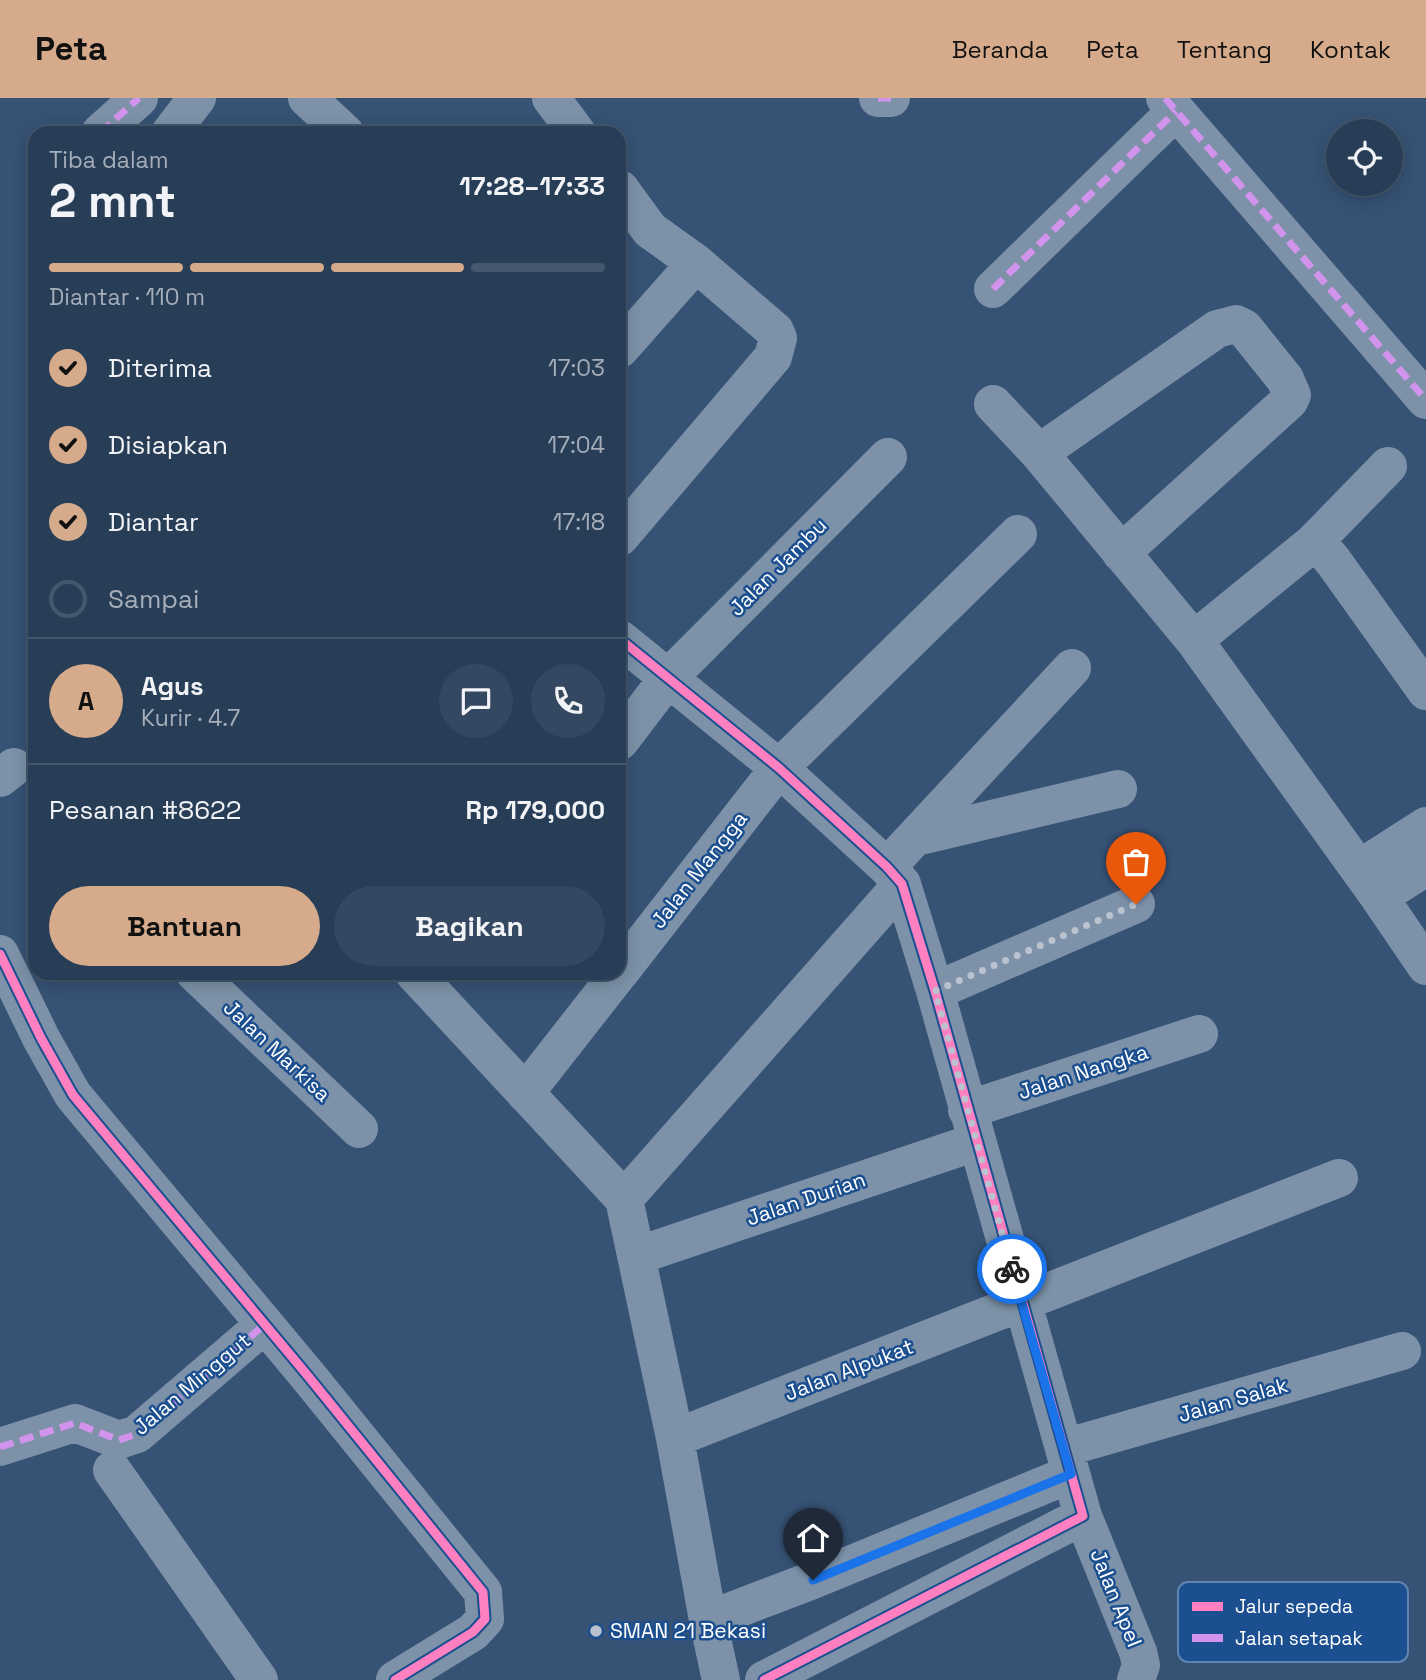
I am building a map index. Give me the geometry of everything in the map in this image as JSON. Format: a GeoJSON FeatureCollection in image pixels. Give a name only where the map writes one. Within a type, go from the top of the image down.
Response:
{"type":"FeatureCollection","features":[{"type":"Feature","properties":{"kind":"street"},"geometry":{"type":"LineString","coordinates":[[108,126],[139,98]]}},
{"type":"Feature","properties":{"kind":"street"},"geometry":{"type":"LineString","coordinates":[[175,126],[197,98]]}},
{"type":"Feature","properties":{"kind":"street"},"geometry":{"type":"LineString","coordinates":[[307,98],[337,126]]}},
{"type":"Feature","properties":{"kind":"street"},"geometry":{"type":"LineString","coordinates":[[551,98],[572,126]]}},
{"type":"Feature","properties":{"kind":"street"},"geometry":{"type":"LineString","coordinates":[[878,98],[891,98]]}},
{"type":"Feature","properties":{"kind":"street"},"geometry":{"type":"LineString","coordinates":[[993,289],[1170,104],[1426,400]]}},
{"type":"Feature","properties":{"kind":"street"},"geometry":{"type":"LineString","coordinates":[[626,197],[650,230],[696,262],[775,331],[778,338],[773,357],[626,530]]}},
{"type":"Feature","properties":{"kind":"street"},"geometry":{"type":"LineString","coordinates":[[626,342],[696,262]]}},
{"type":"Feature","properties":{"kind":"street"},"geometry":{"type":"LineString","coordinates":[[1039,453],[1216,329],[1236,324],[1244,328],[1285,379],[1292,395],[1289,401],[1121,553]]}},
{"type":"Feature","properties":{"kind":"street"},"geometry":{"type":"LineString","coordinates":[[993,404],[1039,453],[1194,640],[1426,966]]}},
{"type":"Feature","properties":{"kind":"street","name":"Jalan Jambu"},"geometry":{"type":"LineString","coordinates":[[626,733],[668,678],[888,457]]}},
{"type":"Feature","properties":{"kind":"street"},"geometry":{"type":"LineString","coordinates":[[1194,640],[1313,543],[1388,466]]}},
{"type":"Feature","properties":{"kind":"street","name":"Jalan Mangga"},"geometry":{"type":"LineString","coordinates":[[626,964],[779,768],[1018,534]]}},
{"type":"Feature","properties":{"kind":"street"},"geometry":{"type":"LineString","coordinates":[[1313,543],[1323,549],[1333,561],[1426,691]]}},
{"type":"Feature","properties":{"kind":"street"},"geometry":{"type":"LineString","coordinates":[[626,644],[779,768],[895,876]]}},
{"type":"Feature","properties":{"kind":"street"},"geometry":{"type":"LineString","coordinates":[[624,1199],[895,876],[916,837],[1072,668]]}},
{"type":"Feature","properties":{"kind":"street"},"geometry":{"type":"LineString","coordinates":[[916,837],[1118,789]]}},
{"type":"Feature","properties":{"kind":"street"},"geometry":{"type":"LineString","coordinates":[[1369,883],[1426,826]]}},
{"type":"Feature","properties":{"kind":"street"},"geometry":{"type":"LineString","coordinates":[[1369,883],[1426,867]]}},
{"type":"Feature","properties":{"kind":"street","name":"Jalan Apel"},"geometry":{"type":"LineString","coordinates":[[895,876],[935,991],[1083,1516],[1142,1665],[1136,1680]]}},
{"type":"Feature","properties":{"kind":"street"},"geometry":{"type":"LineString","coordinates":[[935,991],[1136,904]]}},
{"type":"Feature","properties":{"kind":"street"},"geometry":{"type":"LineString","coordinates":[[0,954],[72,1095],[483,1592],[485,1619],[472,1632],[395,1680]]}},
{"type":"Feature","properties":{"kind":"street","name":"Jalan Markisa"},"geometry":{"type":"LineString","coordinates":[[213,980],[359,1129]]}},
{"type":"Feature","properties":{"kind":"street"},"geometry":{"type":"LineString","coordinates":[[430,980],[525,1093],[624,1199],[676,1437],[721,1680]]}},
{"type":"Feature","properties":{"kind":"street","name":"Jalan Mangga"},"geometry":{"type":"LineString","coordinates":[[525,1093],[614,980]]}},
{"type":"Feature","properties":{"kind":"street","name":"Jalan Nangka"},"geometry":{"type":"LineString","coordinates":[[971,1126],[1199,1034]]}},
{"type":"Feature","properties":{"kind":"street","name":"Jalan Durian"},"geometry":{"type":"LineString","coordinates":[[636,1256],[971,1126]]}},
{"type":"Feature","properties":{"kind":"street","name":"Jalan Alpukat"},"geometry":{"type":"LineString","coordinates":[[676,1437],[1339,1178]]}},
{"type":"Feature","properties":{"kind":"street","name":"Jalan Minggut"},"geometry":{"type":"LineString","coordinates":[[0,1447],[75,1423],[119,1440],[137,1434],[264,1325]]}},
{"type":"Feature","properties":{"kind":"street","name":"Jalan Salak"},"geometry":{"type":"LineString","coordinates":[[708,1620],[813,1580],[1067,1461],[1402,1351]]}},
{"type":"Feature","properties":{"kind":"street"},"geometry":{"type":"LineString","coordinates":[[112,1470],[259,1680]]}},
{"type":"Feature","properties":{"kind":"street"},"geometry":{"type":"LineString","coordinates":[[764,1680],[1083,1516]]}},
{"type":"Feature","properties":{"kind":"marked path"},"geometry":{"type":"LineString","coordinates":[[108,126],[139,98]]}},
{"type":"Feature","properties":{"kind":"marked path"},"geometry":{"type":"LineString","coordinates":[[878,98],[891,98]]}},
{"type":"Feature","properties":{"kind":"marked path"},"geometry":{"type":"LineString","coordinates":[[1165,98],[1426,400]]}},
{"type":"Feature","properties":{"kind":"marked path"},"geometry":{"type":"LineString","coordinates":[[993,289],[1176,111]]}},
{"type":"Feature","properties":{"kind":"marked path"},"geometry":{"type":"LineString","coordinates":[[0,1447],[75,1423],[119,1440],[137,1434],[264,1325]]}},
{"type":"Feature","properties":{"kind":"cycle path"},"geometry":{"type":"LineString","coordinates":[[626,644],[779,768],[902,884],[935,991],[1083,1516],[764,1680]]}},
{"type":"Feature","properties":{"kind":"cycle path"},"geometry":{"type":"LineString","coordinates":[[0,954],[41,1038],[73,1095],[308,1376],[483,1592],[485,1619],[473,1632],[395,1680]]}},
{"type":"Feature","properties":{"kind":"way so far"},"geometry":{"type":"LineString","coordinates":[[1012,1269],[935,991],[1136,904]]}},
{"type":"Feature","properties":{"kind":"place","name":"SMAN 21 Bekasi"},"geometry":{"type":"Point","coordinates":[596,1631]}},
{"type":"Feature","properties":{"kind":"route"},"geometry":{"type":"LineString","coordinates":[[813,1580],[1071,1474],[1012,1269]]}}]}
